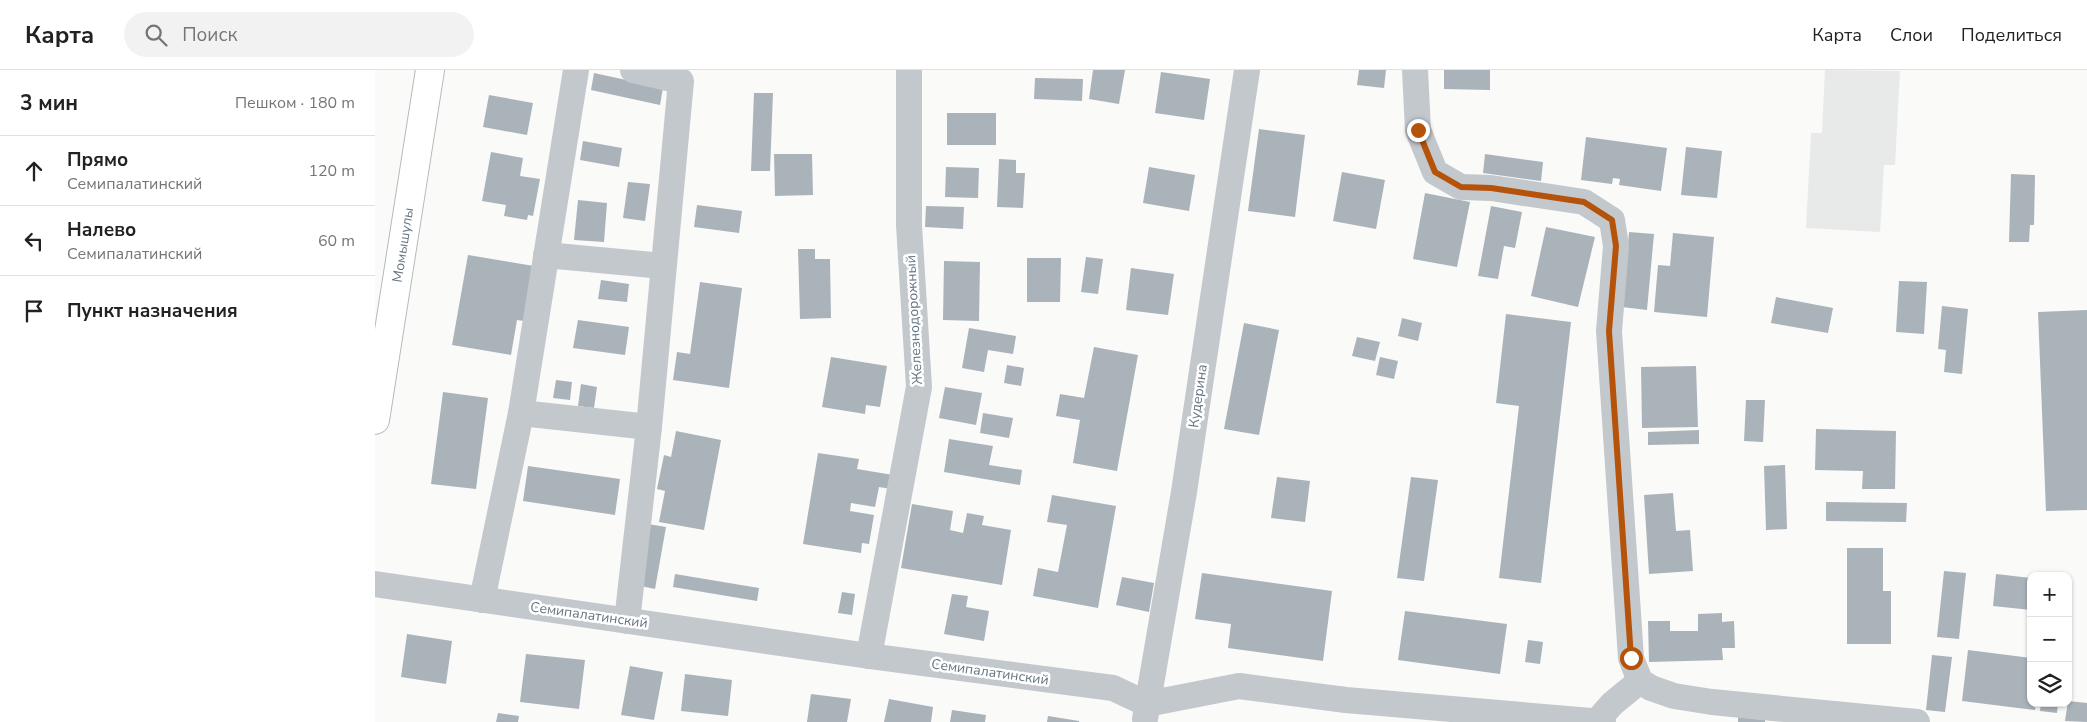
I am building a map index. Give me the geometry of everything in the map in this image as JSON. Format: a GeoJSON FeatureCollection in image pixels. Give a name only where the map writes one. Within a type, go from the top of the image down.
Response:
{"type":"FeatureCollection","features":[{"type":"Feature","properties":{"kind":"main road","name":"Момышулы"},"geometry":{"type":"LineString","coordinates":[[375,420],[431,70]]}},
{"type":"Feature","properties":{"kind":"street"},"geometry":{"type":"LineString","coordinates":[[482,600],[521,413],[576,70]]}},
{"type":"Feature","properties":{"kind":"street"},"geometry":{"type":"LineString","coordinates":[[627,621],[649,427],[681,81],[633,70]]}},
{"type":"Feature","properties":{"kind":"street","name":"Железнодорожный"},"geometry":{"type":"LineString","coordinates":[[869,656],[919,387],[909,225],[909,70]]}},
{"type":"Feature","properties":{"kind":"street","name":"Кудерина"},"geometry":{"type":"LineString","coordinates":[[1145,713],[1184,492],[1247,70]]}},
{"type":"Feature","properties":{"kind":"street"},"geometry":{"type":"LineString","coordinates":[[1415,70],[1418,130],[1435,172],[1461,187],[1491,188],[1584,202],[1612,220],[1616,246],[1609,331],[1631,658],[1640,681],[1651,688],[1674,696],[1712,702],[1917,722]]}},
{"type":"Feature","properties":{"kind":"street"},"geometry":{"type":"LineString","coordinates":[[547,255],[663,266]]}},
{"type":"Feature","properties":{"kind":"street"},"geometry":{"type":"LineString","coordinates":[[521,413],[649,427]]}},
{"type":"Feature","properties":{"kind":"street","name":"Семипалатинский"},"geometry":{"type":"LineString","coordinates":[[375,584],[869,656],[1113,688],[1145,713]]}},
{"type":"Feature","properties":{"kind":"street"},"geometry":{"type":"LineString","coordinates":[[1145,713],[1239,686],[1347,700],[1600,722],[1612,704],[1640,681]]}},
{"type":"Feature","properties":{"kind":"shaded area"},"geometry":{"type":"Polygon","coordinates":[[[1825,70],[1900,71],[1895,165],[1884,165],[1880,232],[1806,228],[1811,133],[1822,133],[1825,70]]]}},
{"type":"Feature","properties":{"kind":"building"},"geometry":{"type":"Polygon","coordinates":[[[1093,70],[1125,70],[1119,104],[1089,99],[1093,70]]]}},
{"type":"Feature","properties":{"kind":"building"},"geometry":{"type":"Polygon","coordinates":[[[1359,70],[1386,70],[1384,88],[1357,85],[1359,70]]]}},
{"type":"Feature","properties":{"kind":"building"},"geometry":{"type":"Polygon","coordinates":[[[1444,70],[1490,70],[1490,90],[1444,89],[1444,70]]]}},
{"type":"Feature","properties":{"kind":"building"},"geometry":{"type":"Polygon","coordinates":[[[1161,72],[1210,79],[1204,120],[1155,113],[1161,72]]]}},
{"type":"Feature","properties":{"kind":"building"},"geometry":{"type":"Polygon","coordinates":[[[594,73],[663,88],[660,105],[591,90],[594,73]]]}},
{"type":"Feature","properties":{"kind":"building"},"geometry":{"type":"Polygon","coordinates":[[[1035,78],[1083,79],[1082,101],[1034,99],[1035,78]]]}},
{"type":"Feature","properties":{"kind":"building"},"geometry":{"type":"Polygon","coordinates":[[[754,93],[773,93],[770,171],[751,171],[754,93]]]}},
{"type":"Feature","properties":{"kind":"building"},"geometry":{"type":"Polygon","coordinates":[[[489,95],[533,103],[527,135],[483,127],[489,95]]]}},
{"type":"Feature","properties":{"kind":"building"},"geometry":{"type":"Polygon","coordinates":[[[947,113],[996,113],[996,145],[947,145],[947,113]]]}},
{"type":"Feature","properties":{"kind":"building"},"geometry":{"type":"Polygon","coordinates":[[[1259,129],[1305,135],[1295,217],[1248,211],[1259,129]]]}},
{"type":"Feature","properties":{"kind":"building"},"geometry":{"type":"Polygon","coordinates":[[[1586,137],[1667,148],[1661,191],[1619,185],[1620,179],[1613,178],[1612,184],[1581,180],[1586,137]]]}},
{"type":"Feature","properties":{"kind":"building"},"geometry":{"type":"Polygon","coordinates":[[[583,141],[622,148],[619,167],[580,160],[583,141]]]}},
{"type":"Feature","properties":{"kind":"building"},"geometry":{"type":"Polygon","coordinates":[[[1686,147],[1722,151],[1717,198],[1681,195],[1686,147]]]}},
{"type":"Feature","properties":{"kind":"building"},"geometry":{"type":"Polygon","coordinates":[[[491,152],[523,158],[520,176],[540,179],[533,216],[528,215],[527,220],[504,216],[506,205],[482,201],[491,152]]]}},
{"type":"Feature","properties":{"kind":"building"},"geometry":{"type":"Polygon","coordinates":[[[774,154],[812,154],[813,195],[775,196],[774,154]]]}},
{"type":"Feature","properties":{"kind":"building"},"geometry":{"type":"Polygon","coordinates":[[[1485,154],[1543,162],[1541,181],[1483,173],[1485,154]]]}},
{"type":"Feature","properties":{"kind":"building"},"geometry":{"type":"Polygon","coordinates":[[[999,159],[1016,160],[1016,173],[1025,173],[1023,208],[997,207],[999,159]]]}},
{"type":"Feature","properties":{"kind":"building"},"geometry":{"type":"Polygon","coordinates":[[[946,167],[979,168],[978,198],[945,197],[946,167]]]}},
{"type":"Feature","properties":{"kind":"building"},"geometry":{"type":"Polygon","coordinates":[[[1149,167],[1195,175],[1189,211],[1143,203],[1149,167]]]}},
{"type":"Feature","properties":{"kind":"building"},"geometry":{"type":"Polygon","coordinates":[[[1342,172],[1385,180],[1376,229],[1333,221],[1342,172]]]}},
{"type":"Feature","properties":{"kind":"building"},"geometry":{"type":"Polygon","coordinates":[[[2011,174],[2035,175],[2034,225],[2030,225],[2029,242],[2009,242],[2011,174]]]}},
{"type":"Feature","properties":{"kind":"building"},"geometry":{"type":"Polygon","coordinates":[[[628,182],[650,184],[645,221],[623,218],[628,182]]]}},
{"type":"Feature","properties":{"kind":"building"},"geometry":{"type":"Polygon","coordinates":[[[1425,193],[1470,202],[1457,267],[1413,259],[1425,193]]]}},
{"type":"Feature","properties":{"kind":"building"},"geometry":{"type":"Polygon","coordinates":[[[578,200],[607,203],[604,242],[574,240],[578,200]]]}},
{"type":"Feature","properties":{"kind":"building"},"geometry":{"type":"Polygon","coordinates":[[[697,205],[742,211],[739,233],[694,227],[697,205]]]}},
{"type":"Feature","properties":{"kind":"building"},"geometry":{"type":"Polygon","coordinates":[[[926,206],[964,207],[963,229],[925,227],[926,206]]]}},
{"type":"Feature","properties":{"kind":"building"},"geometry":{"type":"Polygon","coordinates":[[[1491,206],[1522,212],[1515,248],[1504,246],[1498,279],[1478,276],[1491,206]]]}},
{"type":"Feature","properties":{"kind":"building"},"geometry":{"type":"Polygon","coordinates":[[[1546,227],[1595,237],[1578,307],[1531,296],[1546,227]]]}},
{"type":"Feature","properties":{"kind":"building"},"geometry":{"type":"Polygon","coordinates":[[[1629,232],[1654,234],[1647,310],[1622,307],[1629,232]]]}},
{"type":"Feature","properties":{"kind":"building"},"geometry":{"type":"Polygon","coordinates":[[[1673,233],[1714,237],[1707,317],[1654,312],[1658,265],[1670,266],[1673,233]]]}},
{"type":"Feature","properties":{"kind":"building"},"geometry":{"type":"Polygon","coordinates":[[[798,249],[815,249],[815,259],[830,259],[831,318],[800,319],[798,249]]]}},
{"type":"Feature","properties":{"kind":"building"},"geometry":{"type":"Polygon","coordinates":[[[468,255],[534,266],[524,321],[517,320],[511,355],[452,345],[468,255]]]}},
{"type":"Feature","properties":{"kind":"building"},"geometry":{"type":"Polygon","coordinates":[[[1086,257],[1103,259],[1098,294],[1081,292],[1086,257]]]}},
{"type":"Feature","properties":{"kind":"building"},"geometry":{"type":"Polygon","coordinates":[[[1027,258],[1061,258],[1060,302],[1027,302],[1027,258]]]}},
{"type":"Feature","properties":{"kind":"building"},"geometry":{"type":"Polygon","coordinates":[[[944,261],[980,262],[979,321],[943,320],[944,261]]]}},
{"type":"Feature","properties":{"kind":"building"},"geometry":{"type":"Polygon","coordinates":[[[1131,268],[1174,274],[1168,315],[1126,310],[1131,268]]]}},
{"type":"Feature","properties":{"kind":"building"},"geometry":{"type":"Polygon","coordinates":[[[601,280],[629,284],[627,302],[598,299],[601,280]]]}},
{"type":"Feature","properties":{"kind":"building"},"geometry":{"type":"Polygon","coordinates":[[[1899,281],[1927,282],[1924,334],[1896,332],[1899,281]]]}},
{"type":"Feature","properties":{"kind":"building"},"geometry":{"type":"Polygon","coordinates":[[[700,282],[742,288],[729,388],[673,380],[677,352],[690,354],[700,282]]]}},
{"type":"Feature","properties":{"kind":"building"},"geometry":{"type":"Polygon","coordinates":[[[1776,297],[1833,308],[1828,333],[1771,323],[1776,297]]]}},
{"type":"Feature","properties":{"kind":"building"},"geometry":{"type":"Polygon","coordinates":[[[1942,306],[1968,309],[1962,374],[1944,372],[1946,350],[1938,349],[1942,306]]]}},
{"type":"Feature","properties":{"kind":"building"},"geometry":{"type":"Polygon","coordinates":[[[2087,310],[2087,510],[2046,511],[2038,312],[2087,310]]]}},
{"type":"Feature","properties":{"kind":"building"},"geometry":{"type":"Polygon","coordinates":[[[1506,314],[1571,322],[1541,583],[1499,578],[1519,406],[1496,403],[1506,314]]]}},
{"type":"Feature","properties":{"kind":"building"},"geometry":{"type":"Polygon","coordinates":[[[1402,318],[1422,323],[1418,341],[1398,336],[1402,318]]]}},
{"type":"Feature","properties":{"kind":"building"},"geometry":{"type":"Polygon","coordinates":[[[578,320],[629,327],[625,355],[573,348],[578,320]]]}},
{"type":"Feature","properties":{"kind":"building"},"geometry":{"type":"Polygon","coordinates":[[[1244,323],[1279,330],[1259,435],[1224,429],[1244,323]]]}},
{"type":"Feature","properties":{"kind":"building"},"geometry":{"type":"Polygon","coordinates":[[[969,328],[1016,336],[1013,354],[988,350],[984,372],[962,368],[969,328]]]}},
{"type":"Feature","properties":{"kind":"building"},"geometry":{"type":"Polygon","coordinates":[[[1357,337],[1380,342],[1375,361],[1352,356],[1357,337]]]}},
{"type":"Feature","properties":{"kind":"building"},"geometry":{"type":"Polygon","coordinates":[[[1094,347],[1138,355],[1117,471],[1073,463],[1080,420],[1056,416],[1060,394],[1084,398],[1094,347]]]}},
{"type":"Feature","properties":{"kind":"building"},"geometry":{"type":"Polygon","coordinates":[[[831,357],[887,366],[880,407],[866,405],[865,414],[822,407],[831,357]]]}},
{"type":"Feature","properties":{"kind":"building"},"geometry":{"type":"Polygon","coordinates":[[[1380,357],[1398,361],[1394,379],[1376,375],[1380,357]]]}},
{"type":"Feature","properties":{"kind":"building"},"geometry":{"type":"Polygon","coordinates":[[[1007,365],[1024,368],[1021,386],[1004,383],[1007,365]]]}},
{"type":"Feature","properties":{"kind":"building"},"geometry":{"type":"Polygon","coordinates":[[[1696,366],[1698,427],[1642,428],[1641,367],[1696,366]]]}},
{"type":"Feature","properties":{"kind":"building"},"geometry":{"type":"Polygon","coordinates":[[[556,380],[572,382],[570,400],[553,398],[556,380]]]}},
{"type":"Feature","properties":{"kind":"building"},"geometry":{"type":"Polygon","coordinates":[[[581,384],[597,387],[594,408],[578,406],[581,384]]]}},
{"type":"Feature","properties":{"kind":"building"},"geometry":{"type":"Polygon","coordinates":[[[945,387],[982,393],[976,425],[939,418],[945,387]]]}},
{"type":"Feature","properties":{"kind":"building"},"geometry":{"type":"Polygon","coordinates":[[[443,392],[488,398],[476,489],[431,484],[443,392]]]}},
{"type":"Feature","properties":{"kind":"building"},"geometry":{"type":"Polygon","coordinates":[[[1746,400],[1765,400],[1763,442],[1744,441],[1746,400]]]}},
{"type":"Feature","properties":{"kind":"building"},"geometry":{"type":"Polygon","coordinates":[[[983,413],[1013,418],[1009,438],[980,433],[983,413]]]}},
{"type":"Feature","properties":{"kind":"building"},"geometry":{"type":"Polygon","coordinates":[[[1816,429],[1896,431],[1895,489],[1862,489],[1863,471],[1815,470],[1816,429]]]}},
{"type":"Feature","properties":{"kind":"building"},"geometry":{"type":"Polygon","coordinates":[[[1699,430],[1699,444],[1648,445],[1648,432],[1699,430]]]}},
{"type":"Feature","properties":{"kind":"building"},"geometry":{"type":"Polygon","coordinates":[[[676,431],[721,440],[704,530],[659,522],[665,491],[657,489],[664,455],[671,457],[676,431]]]}},
{"type":"Feature","properties":{"kind":"building"},"geometry":{"type":"Polygon","coordinates":[[[949,439],[993,446],[989,465],[1022,470],[1020,485],[944,472],[949,439]]]}},
{"type":"Feature","properties":{"kind":"building"},"geometry":{"type":"Polygon","coordinates":[[[818,453],[859,459],[857,469],[893,475],[891,489],[879,487],[875,507],[851,503],[850,511],[874,515],[869,544],[862,543],[861,553],[803,544],[818,453]]]}},
{"type":"Feature","properties":{"kind":"building"},"geometry":{"type":"Polygon","coordinates":[[[1785,465],[1787,529],[1766,530],[1764,466],[1785,465]]]}},
{"type":"Feature","properties":{"kind":"building"},"geometry":{"type":"Polygon","coordinates":[[[528,466],[620,479],[615,515],[523,501],[528,466]]]}},
{"type":"Feature","properties":{"kind":"building"},"geometry":{"type":"Polygon","coordinates":[[[1277,477],[1310,481],[1305,522],[1271,518],[1277,477]]]}},
{"type":"Feature","properties":{"kind":"building"},"geometry":{"type":"Polygon","coordinates":[[[1411,477],[1438,480],[1424,581],[1397,578],[1411,477]]]}},
{"type":"Feature","properties":{"kind":"building"},"geometry":{"type":"Polygon","coordinates":[[[1673,493],[1676,531],[1690,530],[1693,571],[1649,574],[1644,495],[1673,493]]]}},
{"type":"Feature","properties":{"kind":"building"},"geometry":{"type":"Polygon","coordinates":[[[1052,495],[1116,506],[1098,608],[1033,596],[1038,568],[1058,572],[1067,525],[1047,522],[1052,495]]]}},
{"type":"Feature","properties":{"kind":"building"},"geometry":{"type":"Polygon","coordinates":[[[1826,502],[1907,503],[1906,522],[1826,521],[1826,502]]]}},
{"type":"Feature","properties":{"kind":"building"},"geometry":{"type":"Polygon","coordinates":[[[912,504],[953,511],[950,530],[963,533],[967,513],[984,516],[982,525],[1011,530],[1002,585],[901,568],[912,504]]]}},
{"type":"Feature","properties":{"kind":"building"},"geometry":{"type":"Polygon","coordinates":[[[648,524],[666,527],[655,589],[636,585],[648,524]]]}},
{"type":"Feature","properties":{"kind":"building"},"geometry":{"type":"Polygon","coordinates":[[[1847,548],[1883,548],[1883,591],[1891,591],[1891,644],[1847,644],[1847,548]]]}},
{"type":"Feature","properties":{"kind":"building"},"geometry":{"type":"Polygon","coordinates":[[[1944,571],[1966,573],[1959,639],[1937,637],[1944,571]]]}},
{"type":"Feature","properties":{"kind":"building"},"geometry":{"type":"Polygon","coordinates":[[[1202,573],[1332,591],[1323,661],[1228,648],[1231,624],[1195,619],[1202,573]]]}},
{"type":"Feature","properties":{"kind":"building"},"geometry":{"type":"Polygon","coordinates":[[[675,574],[759,588],[757,601],[673,587],[675,574]]]}},
{"type":"Feature","properties":{"kind":"building"},"geometry":{"type":"Polygon","coordinates":[[[1996,574],[2027,578],[2027,610],[1993,606],[1996,574]]]}},
{"type":"Feature","properties":{"kind":"building"},"geometry":{"type":"Polygon","coordinates":[[[1122,577],[1154,583],[1149,612],[1116,605],[1122,577]]]}},
{"type":"Feature","properties":{"kind":"building"},"geometry":{"type":"Polygon","coordinates":[[[842,592],[855,594],[852,615],[838,613],[842,592]]]}},
{"type":"Feature","properties":{"kind":"building"},"geometry":{"type":"Polygon","coordinates":[[[952,594],[968,596],[966,607],[989,611],[984,641],[944,634],[952,594]]]}},
{"type":"Feature","properties":{"kind":"building"},"geometry":{"type":"Polygon","coordinates":[[[1405,611],[1507,624],[1500,674],[1398,660],[1405,611]]]}},
{"type":"Feature","properties":{"kind":"building"},"geometry":{"type":"Polygon","coordinates":[[[1722,613],[1722,622],[1734,621],[1735,648],[1722,648],[1723,660],[1649,662],[1648,621],[1670,621],[1670,631],[1698,631],[1698,614],[1722,613]]]}},
{"type":"Feature","properties":{"kind":"building"},"geometry":{"type":"Polygon","coordinates":[[[407,634],[452,641],[446,684],[401,677],[407,634]]]}},
{"type":"Feature","properties":{"kind":"building"},"geometry":{"type":"Polygon","coordinates":[[[1528,640],[1543,642],[1540,664],[1525,662],[1528,640]]]}},
{"type":"Feature","properties":{"kind":"building"},"geometry":{"type":"Polygon","coordinates":[[[1968,650],[2027,657],[2027,707],[2035,707],[2035,710],[1962,701],[1968,650]]]}},
{"type":"Feature","properties":{"kind":"building"},"geometry":{"type":"Polygon","coordinates":[[[526,654],[585,660],[579,709],[520,702],[526,654]]]}},
{"type":"Feature","properties":{"kind":"building"},"geometry":{"type":"Polygon","coordinates":[[[1932,655],[1952,657],[1945,712],[1926,710],[1932,655]]]}},
{"type":"Feature","properties":{"kind":"building"},"geometry":{"type":"Polygon","coordinates":[[[630,666],[663,672],[654,720],[621,715],[630,666]]]}},
{"type":"Feature","properties":{"kind":"building"},"geometry":{"type":"Polygon","coordinates":[[[685,674],[732,680],[728,716],[681,711],[685,674]]]}},
{"type":"Feature","properties":{"kind":"building"},"geometry":{"type":"Polygon","coordinates":[[[811,694],[851,699],[847,722],[807,722],[811,694]]]}},
{"type":"Feature","properties":{"kind":"building"},"geometry":{"type":"Polygon","coordinates":[[[889,699],[933,707],[931,722],[884,722],[889,699]]]}},
{"type":"Feature","properties":{"kind":"building"},"geometry":{"type":"Polygon","coordinates":[[[2072,701],[2087,703],[2087,722],[2065,721],[2067,707],[2072,707],[2072,701]]]}},
{"type":"Feature","properties":{"kind":"building"},"geometry":{"type":"Polygon","coordinates":[[[2040,707],[2058,707],[2057,713],[2040,711],[2040,707]]]}},
{"type":"Feature","properties":{"kind":"building"},"geometry":{"type":"Polygon","coordinates":[[[952,710],[986,715],[985,722],[950,722],[952,710]]]}},
{"type":"Feature","properties":{"kind":"building"},"geometry":{"type":"Polygon","coordinates":[[[498,713],[519,716],[518,722],[496,722],[498,713]]]}},
{"type":"Feature","properties":{"kind":"building"},"geometry":{"type":"Polygon","coordinates":[[[1048,716],[1079,721],[1079,722],[1047,722],[1048,716]]]}},
{"type":"Feature","properties":{"kind":"building"},"geometry":{"type":"Polygon","coordinates":[[[1738,717],[1765,720],[1765,722],[1738,722],[1738,717]]]}},
{"type":"Feature","properties":{"kind":"route"},"geometry":{"type":"LineString","coordinates":[[1418,130],[1435,172],[1461,187],[1491,188],[1584,202],[1612,220],[1616,246],[1609,331],[1631,658]]}}]}
